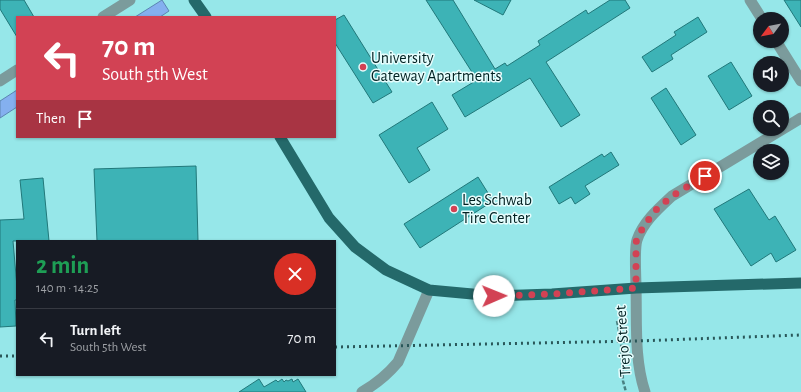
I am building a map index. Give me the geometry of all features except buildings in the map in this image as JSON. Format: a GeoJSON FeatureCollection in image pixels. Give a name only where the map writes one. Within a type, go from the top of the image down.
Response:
{"type":"FeatureCollection","features":[{"type":"Feature","properties":{"kind":"main road"},"geometry":{"type":"LineString","coordinates":[[194,0],[205,16]]}},
{"type":"Feature","properties":{"kind":"main road"},"geometry":{"type":"LineString","coordinates":[[281,138],[329,218],[355,247],[386,270],[429,290],[494,296],[552,294],[636,288],[801,283]]}},
{"type":"Feature","properties":{"kind":"street"},"geometry":{"type":"LineString","coordinates":[[105,16],[130,0]]}},
{"type":"Feature","properties":{"kind":"street"},"geometry":{"type":"LineString","coordinates":[[750,0],[758,12]]}},
{"type":"Feature","properties":{"kind":"street"},"geometry":{"type":"LineString","coordinates":[[780,48],[801,81]]}},
{"type":"Feature","properties":{"kind":"street"},"geometry":{"type":"LineString","coordinates":[[0,81],[16,71]]}},
{"type":"Feature","properties":{"kind":"street","name":"Trejo Street"},"geometry":{"type":"LineString","coordinates":[[645,392],[640,376],[637,341],[636,288],[636,242],[643,227],[656,210],[672,196],[801,118]]}},
{"type":"Feature","properties":{"kind":"street"},"geometry":{"type":"LineString","coordinates":[[362,392],[379,380],[398,362],[429,290]]}},
{"type":"Feature","properties":{"kind":"path"},"geometry":{"type":"LineString","coordinates":[[617,321],[621,341],[623,381],[626,392]]}},
{"type":"Feature","properties":{"kind":"water"},"geometry":{"type":"Polygon","coordinates":[[[162,0],[169,11],[162,16],[137,16],[162,0]]]}},
{"type":"Feature","properties":{"kind":"water"},"geometry":{"type":"Polygon","coordinates":[[[16,91],[16,108],[0,118],[0,101],[16,91]]]}},
{"type":"Feature","properties":{"kind":"railway"},"geometry":{"type":"LineString","coordinates":[[336,347],[637,341],[801,335]]}},
{"type":"Feature","properties":{"kind":"railway"},"geometry":{"type":"LineString","coordinates":[[0,356],[16,356]]}},
{"type":"Feature","properties":{"kind":"place","name":"University Gateway Apartments"},"geometry":{"type":"Point","coordinates":[363,67]}},
{"type":"Feature","properties":{"kind":"place","name":"Les Schwab Tire Center"},"geometry":{"type":"Point","coordinates":[454,209]}},
{"type":"Feature","properties":{"kind":"route"},"geometry":{"type":"LineString","coordinates":[[494,296],[552,294],[636,288],[636,242],[643,227],[656,210],[672,196],[705,176]]}}]}
